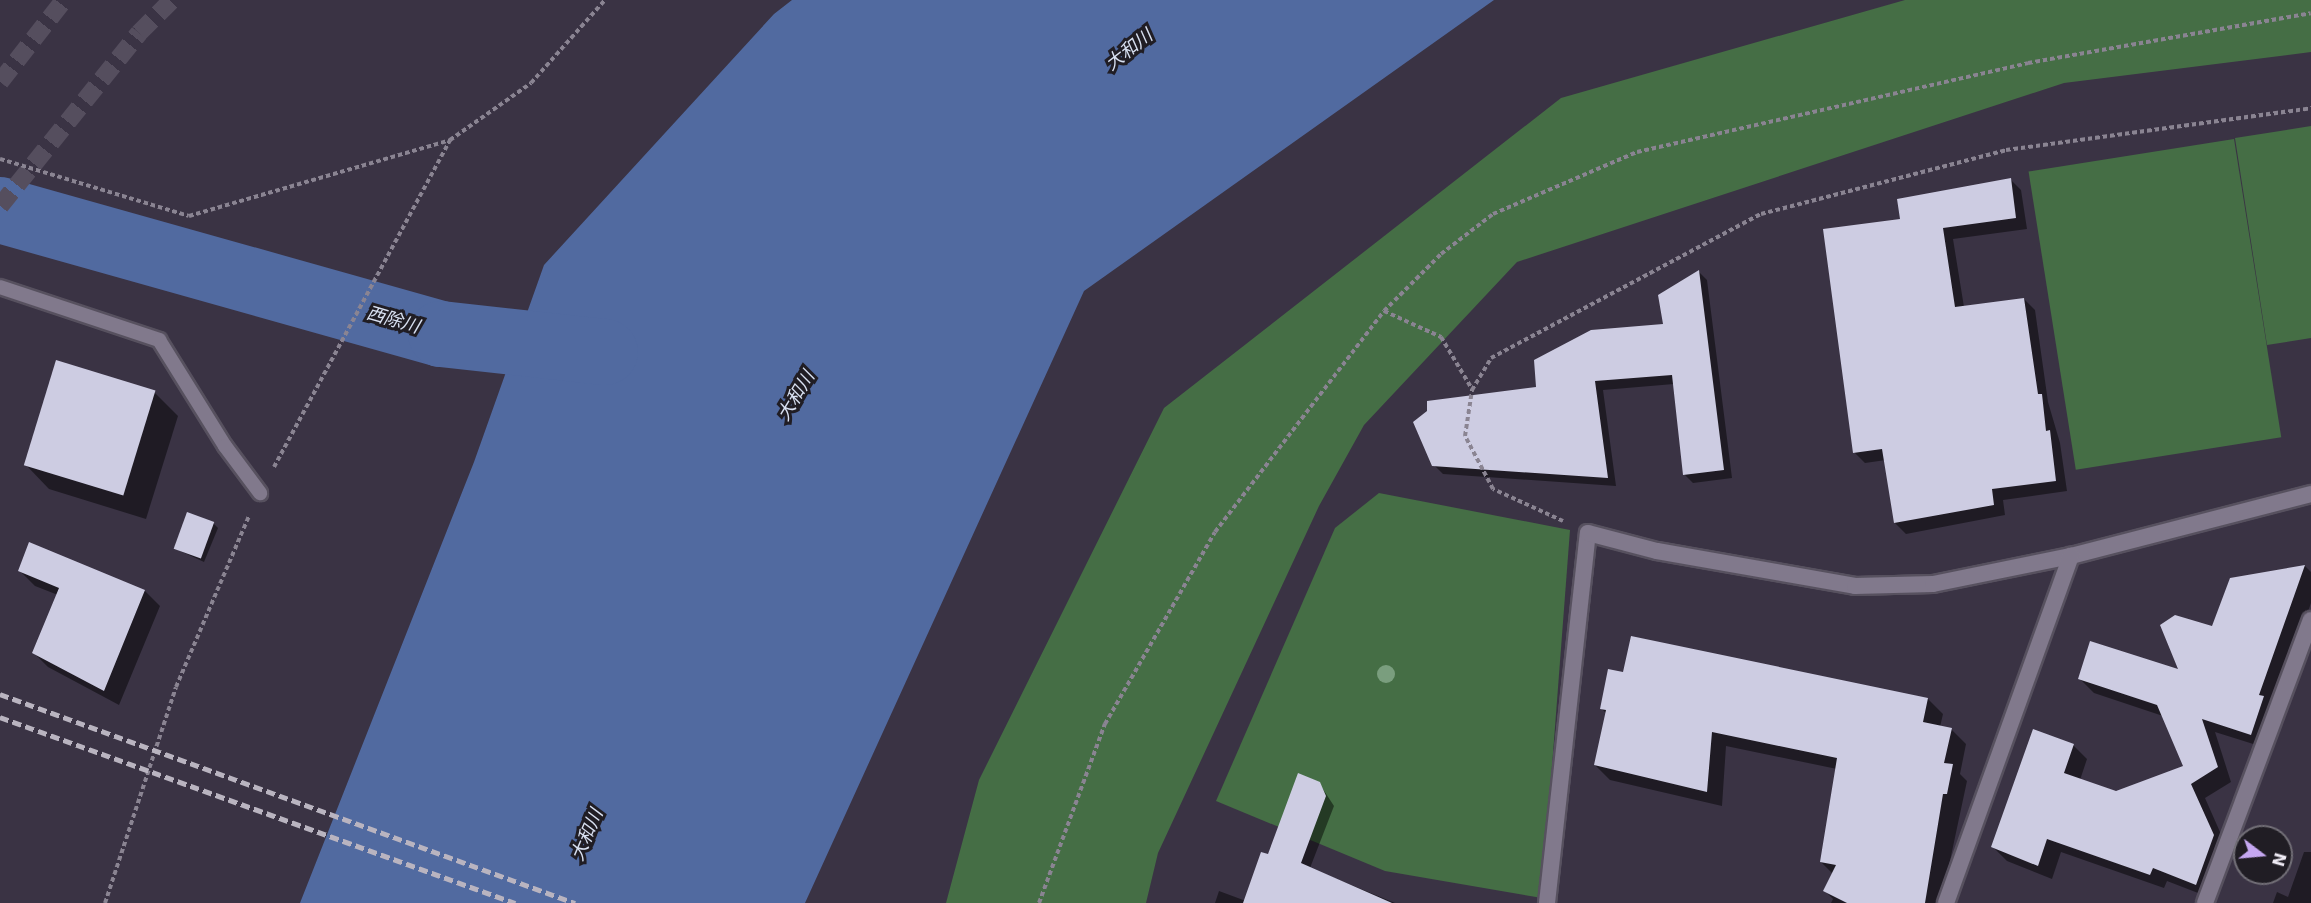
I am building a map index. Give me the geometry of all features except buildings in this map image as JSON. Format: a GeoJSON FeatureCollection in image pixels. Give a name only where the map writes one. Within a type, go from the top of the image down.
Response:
{"type":"FeatureCollection","features":[{"type":"Feature","properties":{"kind":"street"},"geometry":{"type":"LineString","coordinates":[[1547,903],[1588,533],[1657,551],[1855,586],[1933,584],[2071,556],[2311,494]]}},
{"type":"Feature","properties":{"kind":"street"},"geometry":{"type":"LineString","coordinates":[[1946,903],[2071,556]]}},
{"type":"Feature","properties":{"kind":"street"},"geometry":{"type":"LineString","coordinates":[[2205,903],[2311,620]]}},
{"type":"Feature","properties":{"kind":"lane"},"geometry":{"type":"LineString","coordinates":[[0,287],[159,340],[225,446],[260,493]]}},
{"type":"Feature","properties":{"kind":"path"},"geometry":{"type":"LineString","coordinates":[[0,159],[189,216],[450,140],[531,83],[605,0]]}},
{"type":"Feature","properties":{"kind":"path"},"geometry":{"type":"LineString","coordinates":[[1039,903],[1105,724],[1215,532],[1384,311],[1441,255],[1493,214],[1637,152],[2028,63],[2311,13]]}},
{"type":"Feature","properties":{"kind":"path"},"geometry":{"type":"LineString","coordinates":[[1588,533],[1493,489],[1465,436],[1472,390],[1491,358],[1761,214],[2007,150],[2311,108]]}},
{"type":"Feature","properties":{"kind":"path"},"geometry":{"type":"LineString","coordinates":[[105,903],[176,687],[260,493],[450,140]]}},
{"type":"Feature","properties":{"kind":"path"},"geometry":{"type":"LineString","coordinates":[[1384,311],[1441,337],[1472,390]]}},
{"type":"Feature","properties":{"kind":"green space"},"geometry":{"type":"Polygon","coordinates":[[[1905,0],[2311,0],[2311,52],[2064,83],[1517,262],[1364,425],[1319,506],[1158,853],[1146,903],[946,903],[979,780],[1164,408],[1561,98],[1905,0]]]}},
{"type":"Feature","properties":{"kind":"green space"},"geometry":{"type":"Polygon","coordinates":[[[2311,126],[2311,338],[2267,345],[2235,138],[2311,126]]]}},
{"type":"Feature","properties":{"kind":"green space"},"geometry":{"type":"Polygon","coordinates":[[[2234,139],[2281,437],[2076,470],[2029,172],[2234,139]]]}},
{"type":"Feature","properties":{"kind":"green space"},"geometry":{"type":"Polygon","coordinates":[[[1379,493],[1570,530],[1542,898],[1385,871],[1216,801],[1335,528],[1379,493]]]}},
{"type":"Feature","properties":{"kind":"water","name":"大和川"},"geometry":{"type":"Polygon","coordinates":[[[792,0],[1494,0],[1084,291],[805,903],[300,903],[474,462],[544,265],[774,14],[792,0]]]}},
{"type":"Feature","properties":{"kind":"waterway","name":"西除川"},"geometry":{"type":"LineString","coordinates":[[0,210],[441,334],[605,352]]}},
{"type":"Feature","properties":{"kind":"tunnel"},"geometry":{"type":"LineString","coordinates":[[0,82],[64,0]]}},
{"type":"Feature","properties":{"kind":"tunnel"},"geometry":{"type":"LineString","coordinates":[[0,206],[139,33],[172,0]]}},
{"type":"Feature","properties":{"kind":"railway"},"geometry":{"type":"LineString","coordinates":[[0,694],[575,903]]}},
{"type":"Feature","properties":{"kind":"railway"},"geometry":{"type":"LineString","coordinates":[[0,717],[515,903]]}}]}
